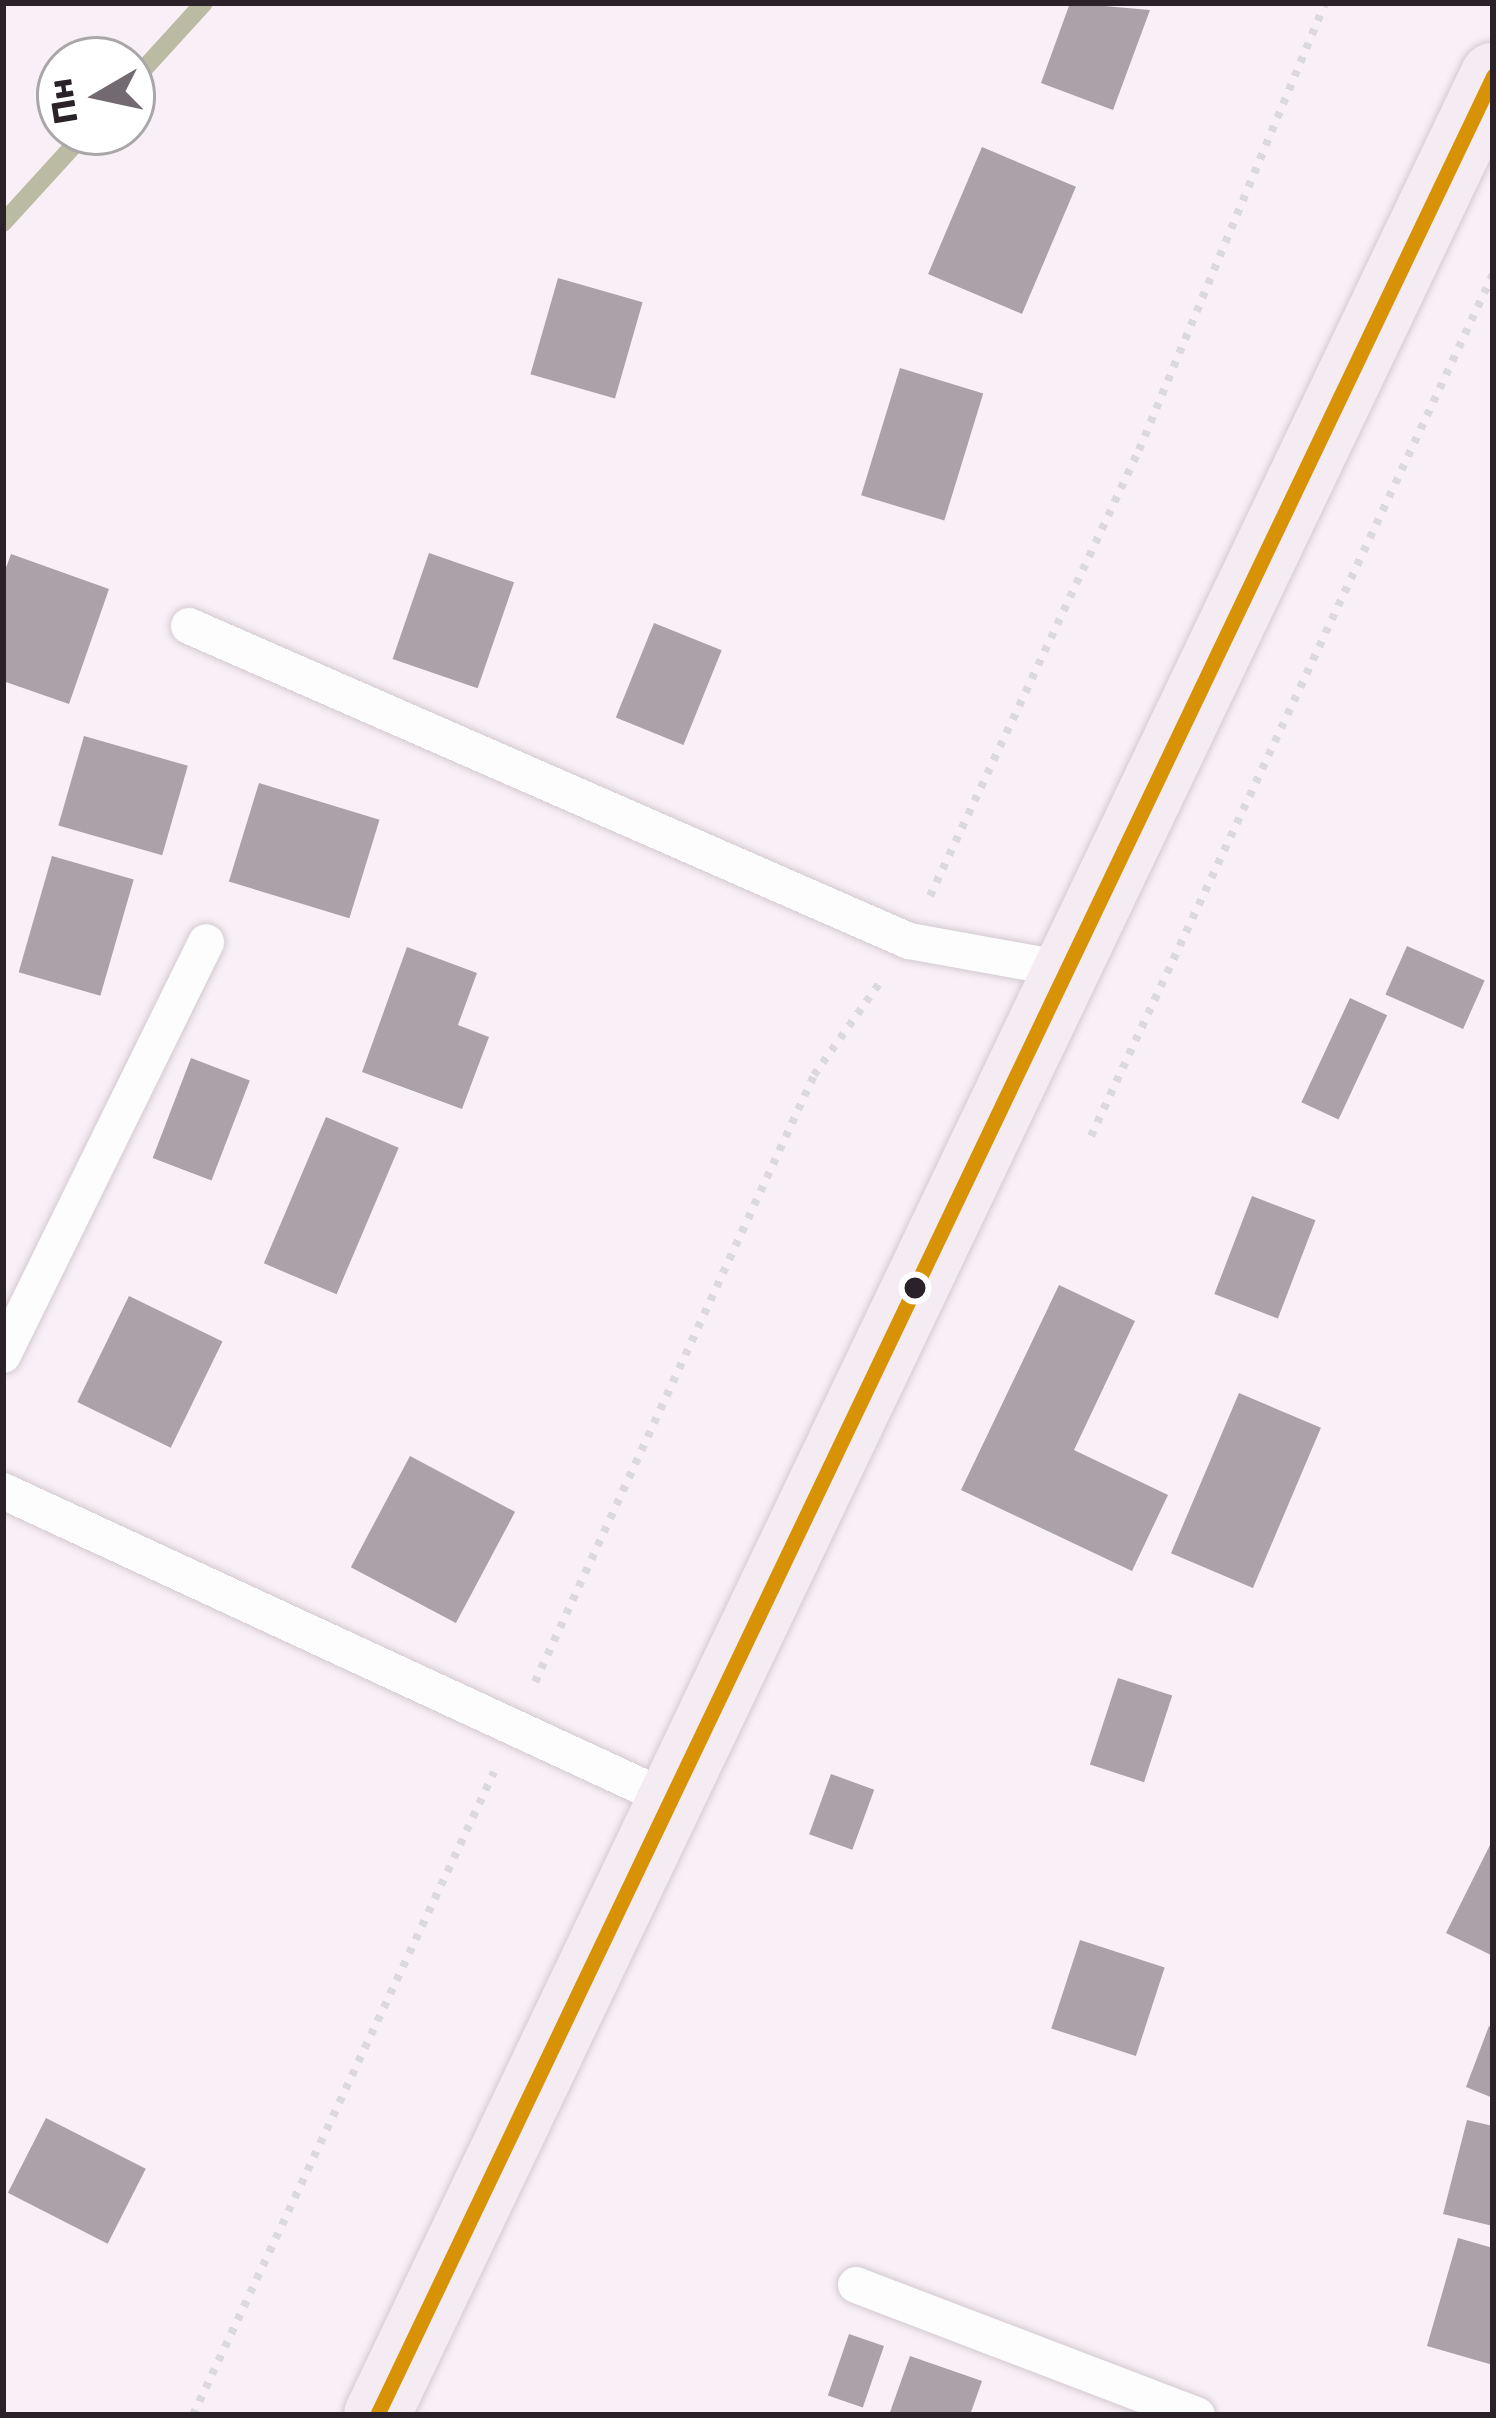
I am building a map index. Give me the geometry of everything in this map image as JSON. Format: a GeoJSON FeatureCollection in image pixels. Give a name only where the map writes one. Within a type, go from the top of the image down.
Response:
{"type":"FeatureCollection","features":[{"type":"Feature","properties":{"kind":"main road"},"geometry":{"type":"LineString","coordinates":[[377,2415],[1493,76]]}},
{"type":"Feature","properties":{"kind":"lane"},"geometry":{"type":"LineString","coordinates":[[189,626],[909,941],[1065,969]]}},
{"type":"Feature","properties":{"kind":"lane"},"geometry":{"type":"LineString","coordinates":[[3,1355],[206,941]]}},
{"type":"Feature","properties":{"kind":"lane"},"geometry":{"type":"LineString","coordinates":[[3,1491],[673,1801]]}},
{"type":"Feature","properties":{"kind":"lane"},"geometry":{"type":"LineString","coordinates":[[856,2285],[1196,2415]]}},
{"type":"Feature","properties":{"kind":"path"},"geometry":{"type":"LineString","coordinates":[[814,1075],[909,941],[1139,450],[1325,3]]}},
{"type":"Feature","properties":{"kind":"path"},"geometry":{"type":"LineString","coordinates":[[1090,1136],[1493,274]]}},
{"type":"Feature","properties":{"kind":"building"},"geometry":{"type":"Polygon","coordinates":[[[1070,3],[1150,10],[1113,110],[1041,83],[1070,3]]]}},
{"type":"Feature","properties":{"kind":"building"},"geometry":{"type":"Polygon","coordinates":[[[982,147],[1076,187],[1022,314],[928,274],[982,147]]]}},
{"type":"Feature","properties":{"kind":"building"},"geometry":{"type":"Polygon","coordinates":[[[558,278],[643,302],[615,398],[530,374],[558,278]]]}},
{"type":"Feature","properties":{"kind":"building"},"geometry":{"type":"Polygon","coordinates":[[[900,368],[983,393],[944,521],[861,495],[900,368]]]}},
{"type":"Feature","properties":{"kind":"building"},"geometry":{"type":"Polygon","coordinates":[[[429,553],[514,582],[478,688],[393,659],[429,553]]]}},
{"type":"Feature","properties":{"kind":"building"},"geometry":{"type":"Polygon","coordinates":[[[11,554],[109,589],[69,704],[3,681],[3,576],[11,554]]]}},
{"type":"Feature","properties":{"kind":"building"},"geometry":{"type":"Polygon","coordinates":[[[654,623],[722,650],[683,745],[616,718],[654,623]]]}},
{"type":"Feature","properties":{"kind":"building"},"geometry":{"type":"Polygon","coordinates":[[[84,736],[188,766],[162,855],[58,825],[84,736]]]}},
{"type":"Feature","properties":{"kind":"building"},"geometry":{"type":"Polygon","coordinates":[[[259,783],[379,820],[349,918],[229,881],[259,783]]]}},
{"type":"Feature","properties":{"kind":"building"},"geometry":{"type":"Polygon","coordinates":[[[52,856],[134,879],[100,996],[19,972],[52,856]]]}},
{"type":"Feature","properties":{"kind":"building"},"geometry":{"type":"Polygon","coordinates":[[[1407,946],[1485,981],[1463,1029],[1385,994],[1407,946]]]}},
{"type":"Feature","properties":{"kind":"building"},"geometry":{"type":"Polygon","coordinates":[[[407,947],[477,973],[458,1025],[489,1037],[462,1109],[362,1072],[407,947]]]}},
{"type":"Feature","properties":{"kind":"building"},"geometry":{"type":"Polygon","coordinates":[[[1350,998],[1387,1015],[1339,1120],[1301,1102],[1350,998]]]}},
{"type":"Feature","properties":{"kind":"building"},"geometry":{"type":"Polygon","coordinates":[[[191,1058],[250,1081],[211,1180],[153,1158],[191,1058]]]}},
{"type":"Feature","properties":{"kind":"building"},"geometry":{"type":"Polygon","coordinates":[[[326,1117],[399,1148],[337,1294],[264,1263],[326,1117]]]}},
{"type":"Feature","properties":{"kind":"building"},"geometry":{"type":"Polygon","coordinates":[[[1252,1196],[1315,1220],[1278,1318],[1214,1294],[1252,1196]]]}},
{"type":"Feature","properties":{"kind":"building"},"geometry":{"type":"Polygon","coordinates":[[[1059,1285],[1135,1321],[1074,1450],[1168,1495],[1132,1571],[961,1490],[1059,1285]]]}},
{"type":"Feature","properties":{"kind":"building"},"geometry":{"type":"Polygon","coordinates":[[[129,1296],[222,1342],[171,1448],[77,1402],[129,1296]]]}},
{"type":"Feature","properties":{"kind":"building"},"geometry":{"type":"Polygon","coordinates":[[[1239,1393],[1321,1428],[1253,1588],[1171,1553],[1239,1393]]]}},
{"type":"Feature","properties":{"kind":"building"},"geometry":{"type":"Polygon","coordinates":[[[410,1456],[515,1512],[456,1623],[351,1567],[410,1456]]]}},
{"type":"Feature","properties":{"kind":"building"},"geometry":{"type":"Polygon","coordinates":[[[1118,1678],[1172,1696],[1144,1782],[1090,1765],[1118,1678]]]}},
{"type":"Feature","properties":{"kind":"building"},"geometry":{"type":"Polygon","coordinates":[[[831,1774],[874,1790],[852,1850],[809,1834],[831,1774]]]}},
{"type":"Feature","properties":{"kind":"building"},"geometry":{"type":"Polygon","coordinates":[[[1493,1839],[1493,1956],[1446,1933],[1493,1839]]]}},
{"type":"Feature","properties":{"kind":"building"},"geometry":{"type":"Polygon","coordinates":[[[1080,1940],[1165,1968],[1136,2056],[1051,2028],[1080,1940]]]}},
{"type":"Feature","properties":{"kind":"building"},"geometry":{"type":"Polygon","coordinates":[[[1489,2026],[1493,2028],[1493,2098],[1466,2087],[1489,2026]]]}},
{"type":"Feature","properties":{"kind":"building"},"geometry":{"type":"Polygon","coordinates":[[[46,2118],[146,2169],[108,2244],[8,2193],[46,2118]]]}},
{"type":"Feature","properties":{"kind":"building"},"geometry":{"type":"Polygon","coordinates":[[[1467,2120],[1493,2126],[1493,2226],[1443,2214],[1467,2120]]]}},
{"type":"Feature","properties":{"kind":"building"},"geometry":{"type":"Polygon","coordinates":[[[1458,2238],[1493,2248],[1493,2365],[1427,2346],[1458,2238]]]}},
{"type":"Feature","properties":{"kind":"building"},"geometry":{"type":"Polygon","coordinates":[[[849,2334],[884,2346],[863,2408],[828,2395],[849,2334]]]}},
{"type":"Feature","properties":{"kind":"building"},"geometry":{"type":"Polygon","coordinates":[[[910,2356],[982,2381],[970,2415],[889,2415],[910,2356]]]}},
{"type":"Feature","properties":{"kind":"waterway"},"geometry":{"type":"LineString","coordinates":[[156,56],[204,3]]}},
{"type":"Feature","properties":{"kind":"waterway"},"geometry":{"type":"LineString","coordinates":[[3,223],[64,156]]}},
{"type":"Feature","properties":{"kind":"transit line"},"geometry":{"type":"LineString","coordinates":[[377,2415],[1493,76]]}}]}
